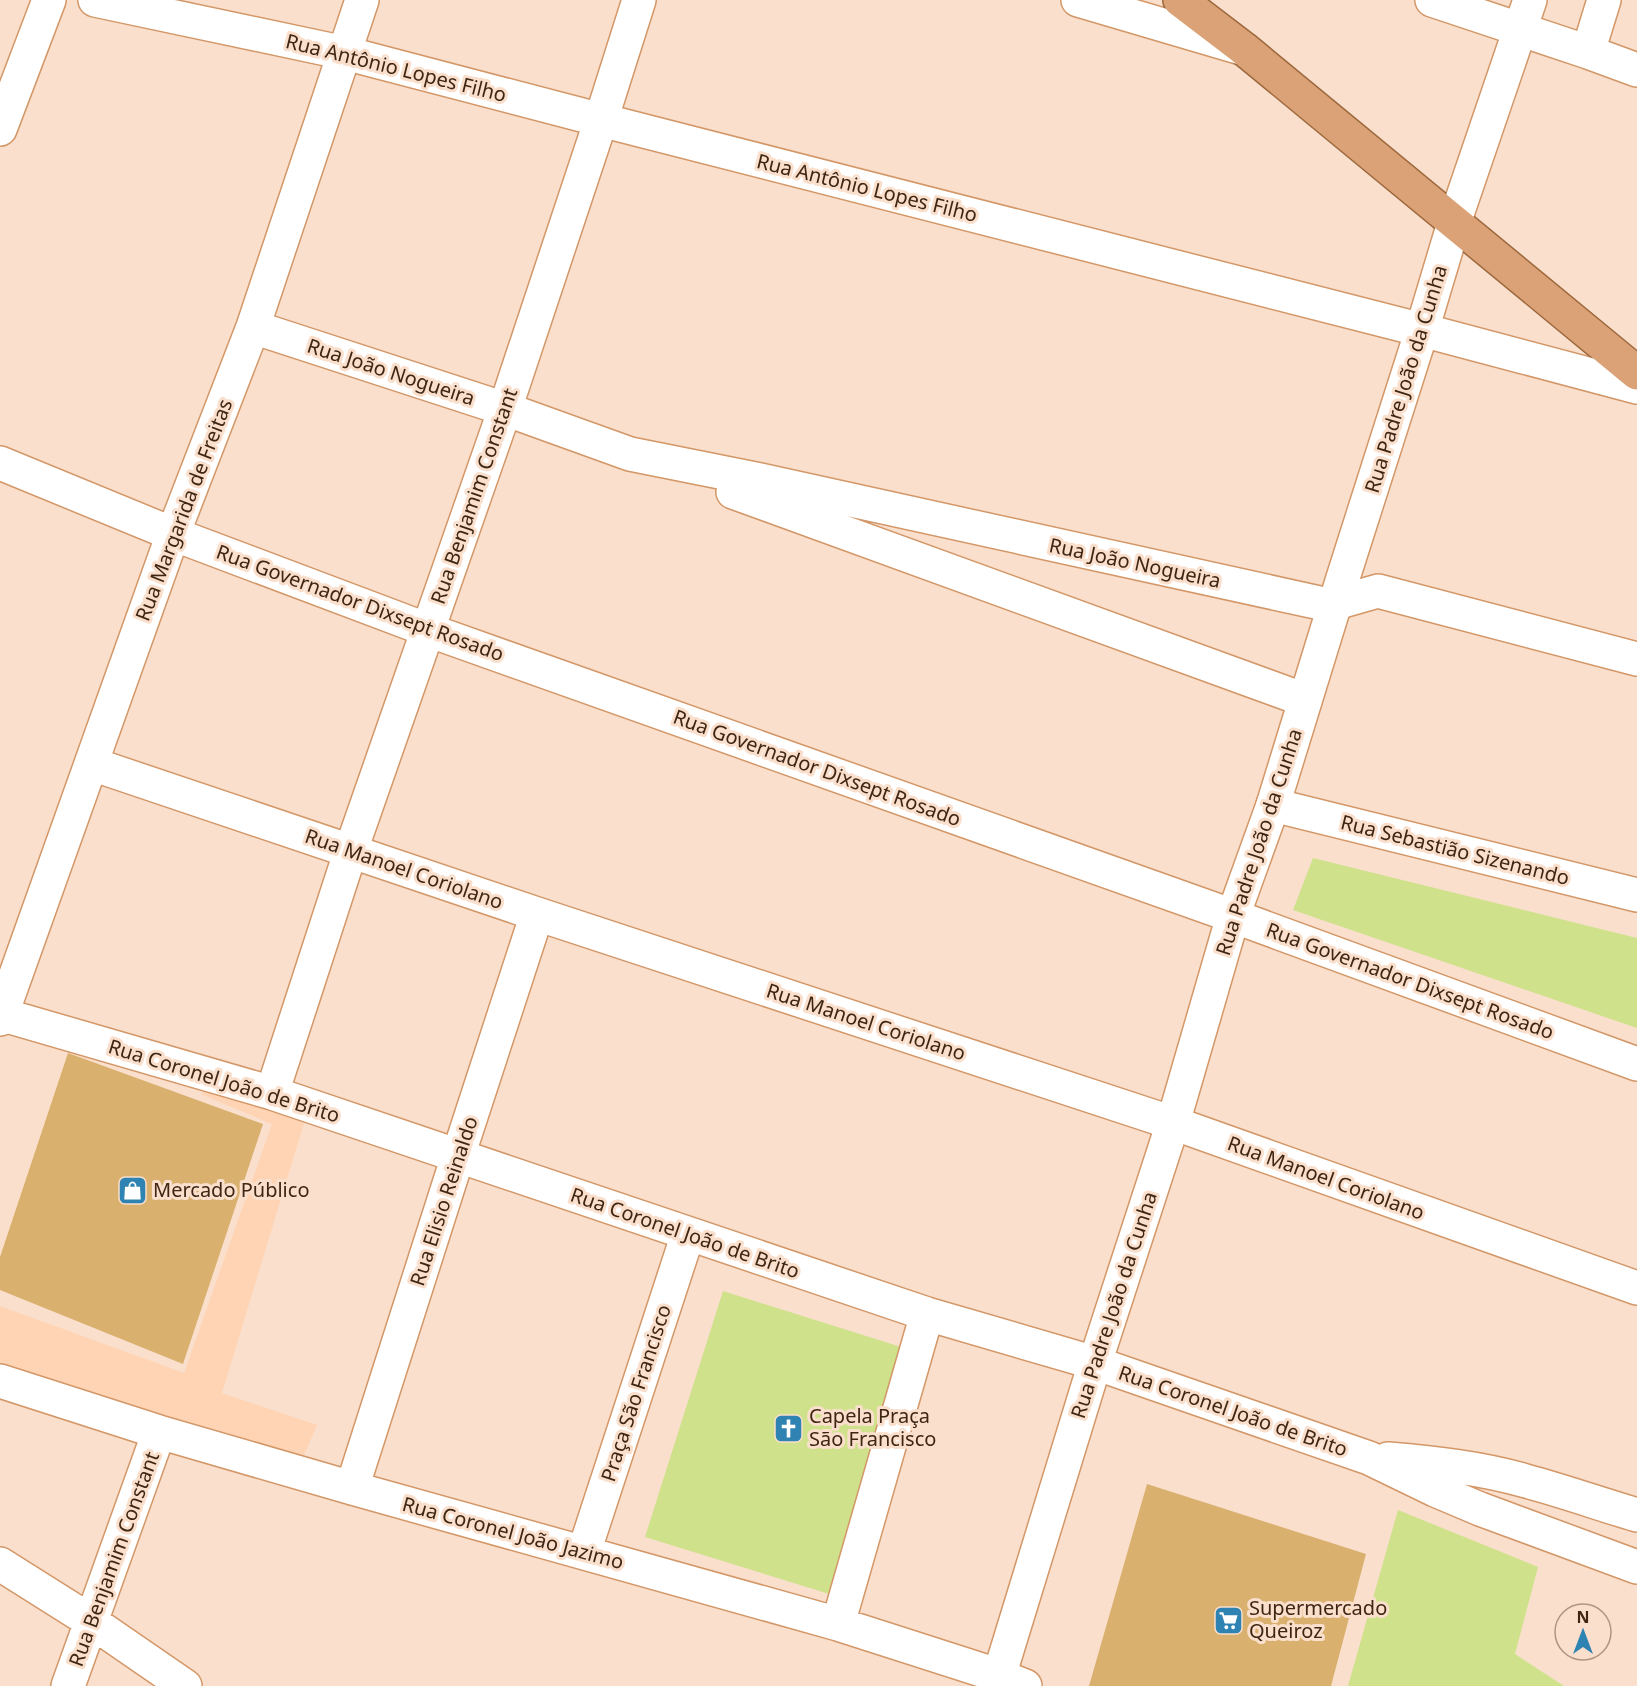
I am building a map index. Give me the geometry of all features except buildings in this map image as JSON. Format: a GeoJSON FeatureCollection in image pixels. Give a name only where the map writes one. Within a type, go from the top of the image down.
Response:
{"type":"FeatureCollection","features":[{"type":"Feature","properties":{"kind":"highway"},"geometry":{"type":"LineString","coordinates":[[1180,0],[1243,48],[1637,373]]}},
{"type":"Feature","properties":{"kind":"street"},"geometry":{"type":"LineString","coordinates":[[0,129],[49,0]]}},
{"type":"Feature","properties":{"kind":"street","name":"Rua Antônio Lopes Filho"},"geometry":{"type":"LineString","coordinates":[[95,0],[345,53],[1637,387]]}},
{"type":"Feature","properties":{"kind":"street","name":"Rua Margarida de Freitas"},"geometry":{"type":"LineString","coordinates":[[0,1016],[92,764],[172,534],[254,327],[362,0]]}},
{"type":"Feature","properties":{"kind":"street","name":"Rua Benjamim Constant"},"geometry":{"type":"LineString","coordinates":[[272,1093],[351,850],[504,409],[639,0]]}},
{"type":"Feature","properties":{"kind":"street"},"geometry":{"type":"LineString","coordinates":[[1078,0],[1243,48]]}},
{"type":"Feature","properties":{"kind":"street"},"geometry":{"type":"LineString","coordinates":[[1432,0],[1525,15],[1588,52],[1637,70]]}},
{"type":"Feature","properties":{"kind":"street"},"geometry":{"type":"LineString","coordinates":[[1588,52],[1604,0]]}},
{"type":"Feature","properties":{"kind":"street","name":"Rua Padre João da Cunha"},"geometry":{"type":"LineString","coordinates":[[1007,1683],[1095,1363],[1173,1123],[1233,916],[1273,805],[1454,223],[1525,15]]}},
{"type":"Feature","properties":{"kind":"street","name":"Rua João Nogueira"},"geometry":{"type":"LineString","coordinates":[[254,327],[504,409],[1305,700]]}},
{"type":"Feature","properties":{"kind":"street","name":"Rua João Nogueira"},"geometry":{"type":"LineString","coordinates":[[630,454],[760,480],[1329,605],[1378,591],[1637,659]]}},
{"type":"Feature","properties":{"kind":"street","name":"Rua Governador Dixsept Rosado"},"geometry":{"type":"LineString","coordinates":[[0,463],[172,534],[428,630],[1233,916],[1637,1064]]}},
{"type":"Feature","properties":{"kind":"street","name":"Rua Manoel Coriolano"},"geometry":{"type":"LineString","coordinates":[[92,764],[537,914],[1173,1123],[1637,1288]]}},
{"type":"Feature","properties":{"kind":"street","name":"Rua Sebastião Sizenando"},"geometry":{"type":"LineString","coordinates":[[1273,805],[1637,895]]}},
{"type":"Feature","properties":{"kind":"street","name":"Rua Elisio Reinaldo"},"geometry":{"type":"LineString","coordinates":[[352,1488],[537,914]]}},
{"type":"Feature","properties":{"kind":"street","name":"Rua Coronel João de Brito"},"geometry":{"type":"LineString","coordinates":[[0,1016],[272,1093],[927,1314],[1095,1363],[1369,1458],[1480,1509],[1637,1567]]}},
{"type":"Feature","properties":{"kind":"street","name":"Praça São Francisco"},"geometry":{"type":"LineString","coordinates":[[584,1552],[688,1234]]}},
{"type":"Feature","properties":{"kind":"street"},"geometry":{"type":"LineString","coordinates":[[838,1624],[927,1314]]}},
{"type":"Feature","properties":{"kind":"street","name":"Rua Coronel João Jazimo"},"geometry":{"type":"LineString","coordinates":[[0,1382],[159,1432],[352,1488],[838,1624],[1007,1683]]}},
{"type":"Feature","properties":{"kind":"street","name":"Rua Benjamim Constant"},"geometry":{"type":"LineString","coordinates":[[68,1686],[159,1432]]}},
{"type":"Feature","properties":{"kind":"street","name":"Rua Coronel João de Brito"},"geometry":{"type":"LineString","coordinates":[[1369,1458],[1430,1463],[1525,1480],[1637,1515]]}},
{"type":"Feature","properties":{"kind":"street"},"geometry":{"type":"LineString","coordinates":[[0,1564],[92,1622],[185,1686]]}},
{"type":"Feature","properties":{"kind":"shaded area"},"geometry":{"type":"Polygon","coordinates":[[[208,1088],[304,1123],[222,1393],[317,1425],[301,1462],[0,1368],[0,1306],[184,1373],[272,1124],[201,1094],[208,1088]]]}},
{"type":"Feature","properties":{"kind":"green space"},"geometry":{"type":"Polygon","coordinates":[[[1313,858],[1637,938],[1637,1028],[1293,910],[1313,858]]]}},
{"type":"Feature","properties":{"kind":"green space"},"geometry":{"type":"Polygon","coordinates":[[[723,1291],[917,1352],[839,1597],[645,1537],[723,1291]]]}},
{"type":"Feature","properties":{"kind":"green space"},"geometry":{"type":"Polygon","coordinates":[[[1398,1510],[1538,1567],[1515,1654],[1564,1686],[1348,1686],[1398,1510]]]}},
{"type":"Feature","properties":{"kind":"place","name":"Mercado Público"},"geometry":{"type":"Point","coordinates":[132,1190]}},
{"type":"Feature","properties":{"kind":"place","name":"Capela Praça São Francisco"},"geometry":{"type":"Point","coordinates":[788,1428]}},
{"type":"Feature","properties":{"kind":"place","name":"Supermercado Queiroz"},"geometry":{"type":"Point","coordinates":[1228,1620]}}]}
